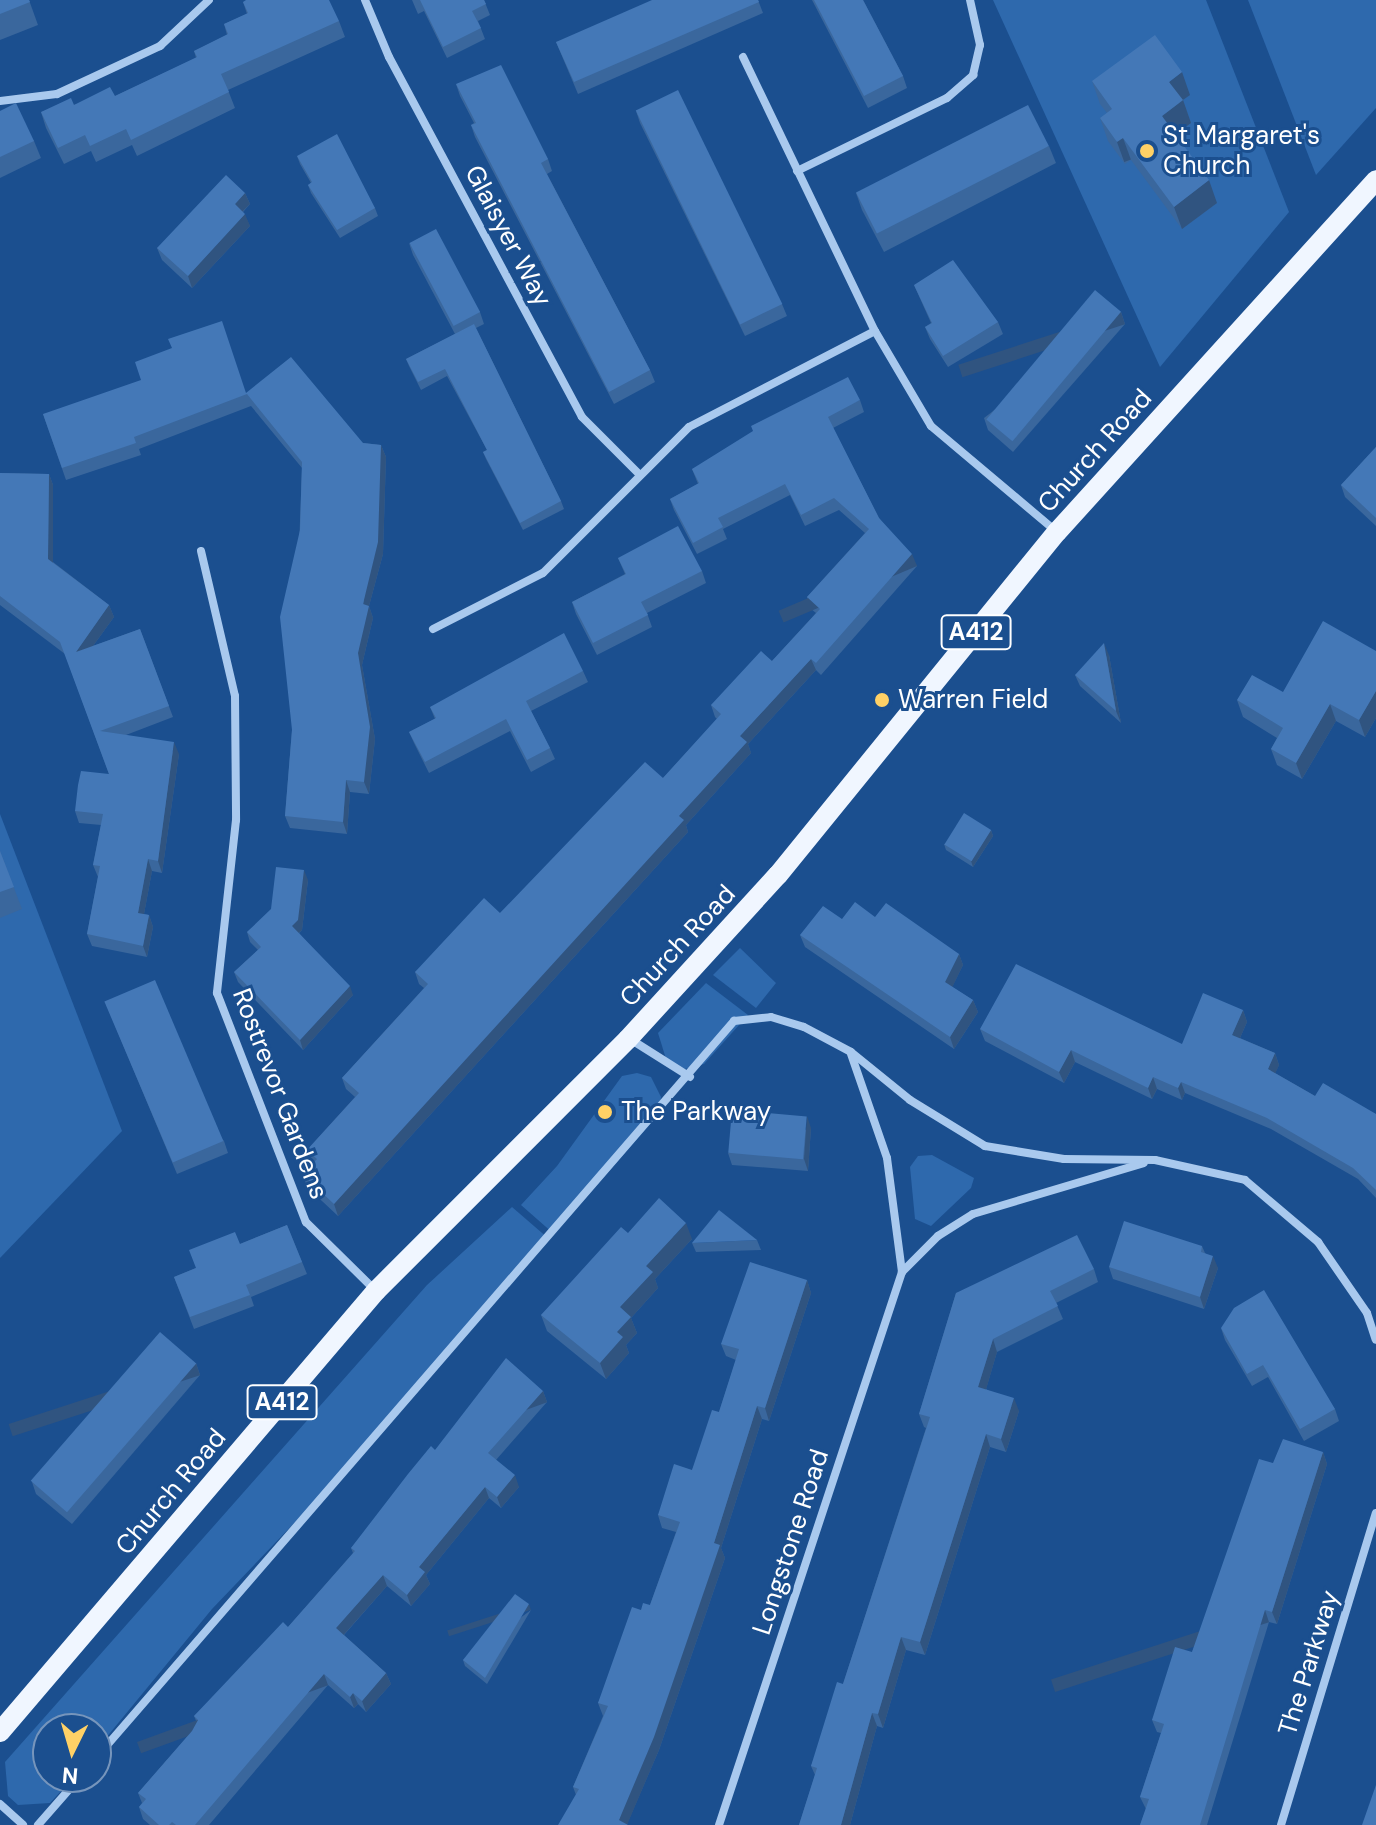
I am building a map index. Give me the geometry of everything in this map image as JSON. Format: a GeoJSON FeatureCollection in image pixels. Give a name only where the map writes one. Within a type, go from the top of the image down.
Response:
{"type":"FeatureCollection","features":[{"type":"Feature","properties":{"kind":"main road","name":"Church Road"},"geometry":{"type":"LineString","coordinates":[[0,1732],[376,1291],[628,1039],[778,875],[1057,532],[1376,180]]}},
{"type":"Feature","properties":{"kind":"street"},"geometry":{"type":"LineString","coordinates":[[0,101],[57,94],[160,46],[209,0]]}},
{"type":"Feature","properties":{"kind":"street","name":"Glaisyer Way"},"geometry":{"type":"LineString","coordinates":[[365,0],[389,57],[582,417],[640,475]]}},
{"type":"Feature","properties":{"kind":"street"},"geometry":{"type":"LineString","coordinates":[[797,171],[947,98],[973,75],[980,45],[970,0]]}},
{"type":"Feature","properties":{"kind":"street"},"geometry":{"type":"LineString","coordinates":[[743,57],[875,331],[931,426],[1057,532]]}},
{"type":"Feature","properties":{"kind":"street"},"geometry":{"type":"LineString","coordinates":[[433,629],[543,573],[689,427],[875,331]]}},
{"type":"Feature","properties":{"kind":"street","name":"Rostrevor Gardens"},"geometry":{"type":"LineString","coordinates":[[201,551],[235,696],[236,820],[217,993],[306,1222],[376,1291]]}},
{"type":"Feature","properties":{"kind":"street"},"geometry":{"type":"LineString","coordinates":[[112,1740],[690,1077],[734,1021],[771,1017],[804,1027],[851,1052],[910,1100],[985,1146],[1064,1159],[1155,1160],[1245,1180],[1318,1242],[1367,1313],[1376,1340]]}},
{"type":"Feature","properties":{"kind":"street"},"geometry":{"type":"LineString","coordinates":[[628,1039],[690,1077]]}},
{"type":"Feature","properties":{"kind":"street"},"geometry":{"type":"LineString","coordinates":[[851,1052],[887,1158],[902,1272]]}},
{"type":"Feature","properties":{"kind":"street"},"geometry":{"type":"LineString","coordinates":[[902,1272],[938,1236],[973,1214],[1155,1160]]}},
{"type":"Feature","properties":{"kind":"street","name":"Longstone Road"},"geometry":{"type":"LineString","coordinates":[[719,1825],[902,1272]]}},
{"type":"Feature","properties":{"kind":"street","name":"The Parkway"},"geometry":{"type":"LineString","coordinates":[[1281,1825],[1376,1513]]}},
{"type":"Feature","properties":{"kind":"street"},"geometry":{"type":"LineString","coordinates":[[38,1825],[66,1793]]}},
{"type":"Feature","properties":{"kind":"street"},"geometry":{"type":"LineString","coordinates":[[0,1804],[23,1825]]}},
{"type":"Feature","properties":{"kind":"shaded area"},"geometry":{"type":"Polygon","coordinates":[[[993,0],[1206,0],[1289,212],[1160,367],[993,0]]]}},
{"type":"Feature","properties":{"kind":"shaded area"},"geometry":{"type":"Polygon","coordinates":[[[1248,0],[1376,0],[1376,108],[1316,175],[1248,0]]]}},
{"type":"Feature","properties":{"kind":"shaded area"},"geometry":{"type":"Polygon","coordinates":[[[0,814],[122,1131],[0,1258],[0,814]]]}},
{"type":"Feature","properties":{"kind":"shaded area"},"geometry":{"type":"Polygon","coordinates":[[[740,948],[776,983],[756,1008],[713,975],[740,948]]]}},
{"type":"Feature","properties":{"kind":"shaded area"},"geometry":{"type":"Polygon","coordinates":[[[706,983],[748,1015],[704,1064],[685,1069],[667,1062],[658,1033],[706,983]]]}},
{"type":"Feature","properties":{"kind":"shaded area"},"geometry":{"type":"Polygon","coordinates":[[[637,1073],[651,1077],[661,1097],[659,1114],[554,1234],[521,1205],[557,1166],[622,1076],[637,1073]]]}},
{"type":"Feature","properties":{"kind":"shaded area"},"geometry":{"type":"Polygon","coordinates":[[[932,1155],[974,1178],[971,1188],[931,1226],[915,1219],[910,1167],[918,1156],[932,1155]]]}},
{"type":"Feature","properties":{"kind":"shaded area"},"geometry":{"type":"Polygon","coordinates":[[[512,1207],[549,1239],[319,1497],[212,1609],[112,1731],[112,1713],[48,1713],[427,1285],[512,1207]]]}},
{"type":"Feature","properties":{"kind":"shaded area"},"geometry":{"type":"Polygon","coordinates":[[[32,1731],[32,1793],[59,1793],[50,1803],[18,1805],[8,1796],[5,1762],[32,1731]]]}},
{"type":"Feature","properties":{"kind":"building"},"geometry":{"type":"Polygon","coordinates":[[[0,0],[29,0],[30,2],[0,14],[0,0]]]}},
{"type":"Feature","properties":{"kind":"building"},"geometry":{"type":"Polygon","coordinates":[[[329,0],[339,21],[221,74],[229,92],[131,140],[126,129],[90,146],[85,135],[58,148],[41,112],[71,98],[74,105],[110,87],[115,96],[197,57],[194,51],[228,34],[224,24],[248,13],[243,2],[329,0]]]}},
{"type":"Feature","properties":{"kind":"building"},"geometry":{"type":"Polygon","coordinates":[[[420,0],[484,0],[486,4],[472,11],[481,28],[443,47],[420,0]]]}},
{"type":"Feature","properties":{"kind":"building"},"geometry":{"type":"Polygon","coordinates":[[[652,0],[759,2],[574,82],[556,42],[652,0]]]}},
{"type":"Feature","properties":{"kind":"building"},"geometry":{"type":"Polygon","coordinates":[[[814,0],[863,0],[903,76],[864,96],[814,0]]]}},
{"type":"Feature","properties":{"kind":"building","name":"St Margaret's Church"},"geometry":{"type":"Polygon","coordinates":[[[1155,35],[1182,72],[1169,82],[1183,100],[1162,116],[1209,180],[1174,207],[1123,138],[1117,142],[1100,118],[1112,109],[1092,81],[1155,35]]]}},
{"type":"Feature","properties":{"kind":"building"},"geometry":{"type":"Polygon","coordinates":[[[501,65],[548,159],[541,163],[650,370],[609,392],[471,125],[476,123],[456,84],[501,65]]]}},
{"type":"Feature","properties":{"kind":"building"},"geometry":{"type":"Polygon","coordinates":[[[678,90],[782,304],[740,325],[636,111],[678,90]]]}},
{"type":"Feature","properties":{"kind":"building"},"geometry":{"type":"Polygon","coordinates":[[[16,103],[34,141],[0,157],[0,111],[16,103]]]}},
{"type":"Feature","properties":{"kind":"building"},"geometry":{"type":"Polygon","coordinates":[[[1028,105],[1049,146],[877,234],[856,193],[1028,105]]]}},
{"type":"Feature","properties":{"kind":"building"},"geometry":{"type":"Polygon","coordinates":[[[337,134],[375,208],[337,230],[308,185],[312,182],[297,156],[337,134]]]}},
{"type":"Feature","properties":{"kind":"building"},"geometry":{"type":"Polygon","coordinates":[[[226,175],[245,193],[235,204],[245,214],[188,276],[157,248],[226,175]]]}},
{"type":"Feature","properties":{"kind":"building"},"geometry":{"type":"Polygon","coordinates":[[[436,229],[480,312],[454,326],[410,243],[436,229]]]}},
{"type":"Feature","properties":{"kind":"building"},"geometry":{"type":"Polygon","coordinates":[[[953,260],[998,322],[943,356],[925,327],[932,323],[914,285],[953,260]]]}},
{"type":"Feature","properties":{"kind":"building"},"geometry":{"type":"Polygon","coordinates":[[[1095,290],[1121,312],[1012,441],[986,419],[1095,290]]]}},
{"type":"Feature","properties":{"kind":"building"},"geometry":{"type":"Polygon","coordinates":[[[222,321],[246,393],[291,357],[363,443],[381,445],[378,542],[363,604],[369,606],[358,653],[370,727],[364,782],[346,780],[343,822],[285,816],[292,730],[280,617],[300,530],[302,462],[247,394],[134,437],[136,443],[62,468],[43,414],[141,380],[135,362],[172,348],[168,339],[222,321]]]}},
{"type":"Feature","properties":{"kind":"building"},"geometry":{"type":"Polygon","coordinates":[[[474,324],[561,501],[520,523],[445,369],[418,382],[406,359],[474,324]]]}},
{"type":"Feature","properties":{"kind":"building"},"geometry":{"type":"Polygon","coordinates":[[[848,377],[860,400],[828,417],[879,518],[912,554],[816,663],[811,659],[740,736],[747,742],[679,816],[684,820],[334,1204],[303,1175],[317,1159],[307,1150],[359,1093],[342,1078],[428,984],[415,972],[484,898],[500,913],[645,762],[663,778],[721,714],[711,705],[761,651],[772,661],[820,609],[807,597],[869,529],[834,498],[801,515],[785,484],[718,518],[723,527],[693,543],[670,499],[699,483],[692,469],[753,431],[751,426],[848,377]]]}},
{"type":"Feature","properties":{"kind":"building"},"geometry":{"type":"Polygon","coordinates":[[[1376,447],[1376,518],[1341,485],[1376,447]]]}},
{"type":"Feature","properties":{"kind":"building"},"geometry":{"type":"Polygon","coordinates":[[[0,473],[49,474],[48,559],[109,605],[76,652],[140,629],[169,706],[100,731],[174,742],[158,861],[148,859],[138,913],[149,915],[143,946],[87,934],[100,866],[93,865],[103,814],[75,811],[78,785],[81,771],[109,774],[60,642],[0,596],[0,473]]]}},
{"type":"Feature","properties":{"kind":"building"},"geometry":{"type":"Polygon","coordinates":[[[678,526],[702,571],[641,602],[648,615],[593,643],[572,602],[626,574],[618,558],[678,526]]]}},
{"type":"Feature","properties":{"kind":"building"},"geometry":{"type":"Polygon","coordinates":[[[1323,621],[1376,651],[1376,691],[1359,720],[1330,704],[1296,763],[1271,749],[1283,728],[1237,700],[1252,675],[1283,692],[1323,621]]]}},
{"type":"Feature","properties":{"kind":"building"},"geometry":{"type":"Polygon","coordinates":[[[564,633],[583,671],[526,701],[550,748],[527,760],[506,719],[425,762],[409,732],[436,718],[430,707],[564,633]]]}},
{"type":"Feature","properties":{"kind":"building"},"geometry":{"type":"Polygon","coordinates":[[[1104,643],[1116,711],[1075,675],[1104,643]]]}},
{"type":"Feature","properties":{"kind":"building"},"geometry":{"type":"Polygon","coordinates":[[[964,813],[991,830],[972,861],[944,844],[964,813]]]}},
{"type":"Feature","properties":{"kind":"building"},"geometry":{"type":"Polygon","coordinates":[[[0,851],[14,887],[0,892],[0,851]]]}},
{"type":"Feature","properties":{"kind":"building"},"geometry":{"type":"Polygon","coordinates":[[[276,867],[304,870],[298,920],[292,926],[350,986],[300,1040],[234,972],[261,947],[247,932],[271,909],[276,867]]]}},
{"type":"Feature","properties":{"kind":"building"},"geometry":{"type":"Polygon","coordinates":[[[855,902],[875,917],[886,903],[959,954],[945,982],[973,1000],[950,1037],[800,935],[823,906],[842,919],[855,902]]]}},
{"type":"Feature","properties":{"kind":"building"},"geometry":{"type":"Polygon","coordinates":[[[1016,964],[1182,1044],[1203,993],[1243,1010],[1232,1035],[1275,1053],[1268,1069],[1315,1096],[1323,1083],[1376,1114],[1376,1190],[1353,1168],[1267,1118],[1181,1082],[1178,1088],[1153,1077],[1148,1088],[1071,1050],[1059,1072],[980,1029],[1016,964]]]}},
{"type":"Feature","properties":{"kind":"building"},"geometry":{"type":"Polygon","coordinates":[[[155,980],[223,1141],[173,1163],[104,1001],[155,980]]]}},
{"type":"Feature","properties":{"kind":"building"},"geometry":{"type":"Polygon","coordinates":[[[732,1110],[807,1117],[803,1159],[728,1153],[732,1110]]]}},
{"type":"Feature","properties":{"kind":"building"},"geometry":{"type":"Polygon","coordinates":[[[659,1198],[686,1223],[646,1266],[653,1272],[620,1307],[631,1317],[617,1332],[623,1337],[600,1363],[541,1315],[621,1227],[628,1233],[659,1198]]]}},
{"type":"Feature","properties":{"kind":"building"},"geometry":{"type":"Polygon","coordinates":[[[719,1210],[757,1240],[692,1243],[719,1210]]]}},
{"type":"Feature","properties":{"kind":"building"},"geometry":{"type":"Polygon","coordinates":[[[1124,1221],[1202,1246],[1201,1252],[1213,1256],[1200,1297],[1109,1267],[1124,1221]]]}},
{"type":"Feature","properties":{"kind":"building"},"geometry":{"type":"Polygon","coordinates":[[[287,1225],[302,1262],[246,1285],[250,1295],[190,1317],[174,1277],[196,1268],[189,1250],[235,1232],[240,1244],[287,1225]]]}},
{"type":"Feature","properties":{"kind":"building"},"geometry":{"type":"Polygon","coordinates":[[[1077,1235],[1094,1269],[1050,1291],[1058,1306],[993,1339],[978,1387],[1014,1398],[1001,1439],[986,1434],[920,1642],[901,1637],[878,1714],[872,1713],[841,1825],[799,1825],[817,1768],[811,1766],[837,1682],[843,1684],[930,1417],[919,1414],[956,1293],[1077,1235]]]}},
{"type":"Feature","properties":{"kind":"building"},"geometry":{"type":"Polygon","coordinates":[[[750,1262],[807,1280],[765,1408],[757,1406],[714,1543],[720,1545],[654,1737],[619,1820],[628,1825],[558,1825],[579,1789],[573,1787],[608,1706],[598,1703],[632,1607],[641,1610],[643,1603],[650,1605],[680,1522],[658,1515],[674,1464],[692,1470],[712,1410],[719,1412],[739,1349],[721,1344],[750,1262]]]}},
{"type":"Feature","properties":{"kind":"building"},"geometry":{"type":"Polygon","coordinates":[[[1264,1290],[1335,1409],[1300,1429],[1263,1365],[1247,1374],[1221,1328],[1234,1308],[1264,1290]]]}},
{"type":"Feature","properties":{"kind":"building"},"geometry":{"type":"Polygon","coordinates":[[[160,1332],[196,1363],[67,1512],[31,1481],[160,1332]]]}},
{"type":"Feature","properties":{"kind":"building"},"geometry":{"type":"Polygon","coordinates":[[[506,1358],[543,1391],[488,1453],[515,1475],[497,1497],[485,1487],[419,1567],[425,1572],[407,1595],[383,1575],[336,1628],[386,1673],[362,1701],[353,1693],[350,1697],[324,1674],[195,1825],[176,1825],[172,1822],[159,1825],[139,1807],[146,1799],[138,1793],[192,1731],[198,1720],[194,1716],[283,1622],[288,1627],[355,1551],[351,1548],[408,1474],[431,1446],[435,1450],[506,1358]]]}},
{"type":"Feature","properties":{"kind":"building"},"geometry":{"type":"Polygon","coordinates":[[[1283,1439],[1323,1452],[1272,1612],[1265,1610],[1200,1825],[1140,1825],[1149,1799],[1140,1797],[1164,1724],[1152,1720],[1175,1647],[1192,1652],[1259,1459],[1273,1463],[1283,1439]]]}},
{"type":"Feature","properties":{"kind":"building"},"geometry":{"type":"Polygon","coordinates":[[[515,1594],[529,1604],[485,1678],[463,1660],[515,1594]]]}},
{"type":"Feature","properties":{"kind":"building"},"geometry":{"type":"Polygon","coordinates":[[[1376,1785],[1376,1825],[1362,1825],[1376,1785]]]}},
{"type":"Feature","properties":{"kind":"place","name":"St Margaret's Church"},"geometry":{"type":"Point","coordinates":[1147,151]}},
{"type":"Feature","properties":{"kind":"place","name":"Warren Field"},"geometry":{"type":"Point","coordinates":[882,700]}},
{"type":"Feature","properties":{"kind":"place","name":"The Parkway"},"geometry":{"type":"Point","coordinates":[605,1112]}}]}
